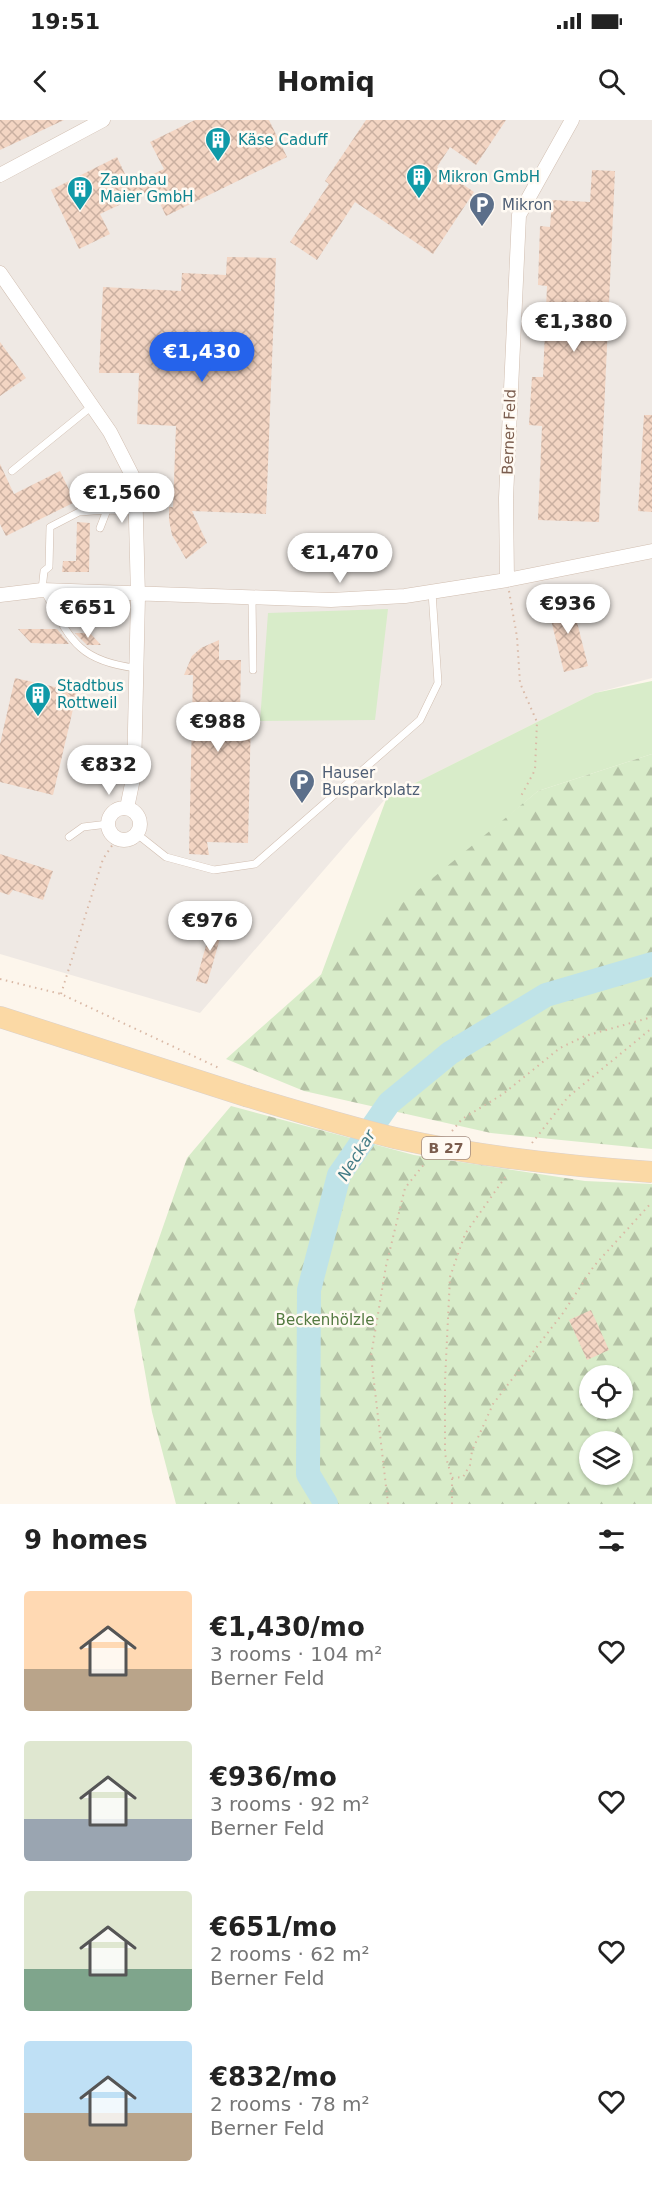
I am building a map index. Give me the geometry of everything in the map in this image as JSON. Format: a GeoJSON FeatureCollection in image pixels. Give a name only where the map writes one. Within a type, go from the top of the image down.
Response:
{"type":"FeatureCollection","features":[{"type":"Feature","properties":{"kind":"main road","name":"B 27"},"geometry":{"type":"LineString","coordinates":[[0,1017],[246,1096],[345,1125],[456,1150],[524,1160],[652,1172]]}},
{"type":"Feature","properties":{"kind":"street"},"geometry":{"type":"LineString","coordinates":[[0,175],[103,120]]}},
{"type":"Feature","properties":{"kind":"street","name":"Berner Feld"},"geometry":{"type":"LineString","coordinates":[[507,580],[506,498],[519,215],[574,120]]}},
{"type":"Feature","properties":{"kind":"street"},"geometry":{"type":"LineString","coordinates":[[0,273],[92,406],[116,443],[135,481],[138,593],[134,774],[127,808]]}},
{"type":"Feature","properties":{"kind":"street"},"geometry":{"type":"LineString","coordinates":[[0,585],[27,590],[252,598],[331,600],[405,597],[507,580],[652,551]]}},
{"type":"Feature","properties":{"kind":"street"},"geometry":{"type":"LineString","coordinates":[[0,595],[27,590]]}},
{"type":"Feature","properties":{"kind":"street"},"geometry":{"type":"LineString","coordinates":[[127,808],[136,812],[140,820],[136,834],[127,839],[117,838],[108,824],[114,812],[127,808]]}},
{"type":"Feature","properties":{"kind":"lane"},"geometry":{"type":"LineString","coordinates":[[12,471],[92,406]]}},
{"type":"Feature","properties":{"kind":"lane"},"geometry":{"type":"LineString","coordinates":[[100,528],[107,510]]}},
{"type":"Feature","properties":{"kind":"lane"},"geometry":{"type":"LineString","coordinates":[[136,668],[94,658],[77,647],[43,590],[44,571],[49,567],[50,527],[80,512],[137,510]]}},
{"type":"Feature","properties":{"kind":"lane"},"geometry":{"type":"LineString","coordinates":[[136,834],[166,857],[214,870],[255,864],[420,720],[438,683],[432,592]]}},
{"type":"Feature","properties":{"kind":"lane"},"geometry":{"type":"LineString","coordinates":[[252,598],[253,670]]}},
{"type":"Feature","properties":{"kind":"lane"},"geometry":{"type":"LineString","coordinates":[[69,837],[83,827],[108,824]]}},
{"type":"Feature","properties":{"kind":"path"},"geometry":{"type":"LineString","coordinates":[[507,580],[517,637],[519,683],[537,722],[535,770],[521,796]]}},
{"type":"Feature","properties":{"kind":"path"},"geometry":{"type":"LineString","coordinates":[[61,994],[103,859],[117,838]]}},
{"type":"Feature","properties":{"kind":"path"},"geometry":{"type":"LineString","coordinates":[[0,979],[61,994],[219,1068]]}},
{"type":"Feature","properties":{"kind":"path"},"geometry":{"type":"LineString","coordinates":[[448,1135],[462,1119],[502,1094],[560,1048],[585,1036],[652,1017]]}},
{"type":"Feature","properties":{"kind":"path"},"geometry":{"type":"LineString","coordinates":[[532,1143],[568,1097],[652,1028]]}},
{"type":"Feature","properties":{"kind":"path"},"geometry":{"type":"LineString","coordinates":[[388,1504],[371,1356],[386,1266],[405,1188],[427,1160]]}},
{"type":"Feature","properties":{"kind":"path"},"geometry":{"type":"LineString","coordinates":[[452,1504],[452,1479],[445,1443],[445,1381],[450,1277],[465,1234],[478,1212],[510,1170]]}},
{"type":"Feature","properties":{"kind":"path"},"geometry":{"type":"LineString","coordinates":[[452,1479],[463,1476],[470,1465],[472,1451],[493,1404],[563,1313],[594,1266],[652,1202]]}},
{"type":"Feature","properties":{"kind":"shaded area"},"geometry":{"type":"Polygon","coordinates":[[[0,120],[652,120],[652,678],[595,693],[387,797],[200,1013],[0,954],[0,120]]]}},
{"type":"Feature","properties":{"kind":"green space"},"geometry":{"type":"Polygon","coordinates":[[[388,609],[375,720],[260,721],[268,613],[388,609]]]}},
{"type":"Feature","properties":{"kind":"green space"},"geometry":{"type":"Polygon","coordinates":[[[652,681],[652,754],[538,791],[321,975],[387,797],[595,693],[652,681]]]}},
{"type":"Feature","properties":{"kind":"green space"},"geometry":{"type":"Polygon","coordinates":[[[652,754],[652,1149],[491,1133],[304,1091],[226,1059],[388,915],[538,791],[652,754]]]}},
{"type":"Feature","properties":{"kind":"green space","name":"Beckenhölzle"},"geometry":{"type":"Polygon","coordinates":[[[231,1106],[414,1155],[585,1181],[652,1184],[652,1504],[176,1504],[152,1412],[134,1310],[187,1158],[231,1106]]]}},
{"type":"Feature","properties":{"kind":"building"},"geometry":{"type":"Polygon","coordinates":[[[0,120],[64,120],[0,150],[0,120]]]}},
{"type":"Feature","properties":{"kind":"building","name":"Käse Caduff"},"geometry":{"type":"Polygon","coordinates":[[[195,120],[269,120],[287,157],[166,216],[153,189],[100,214],[110,234],[79,249],[51,190],[117,157],[130,185],[164,169],[150,142],[195,120]]]}},
{"type":"Feature","properties":{"kind":"building"},"geometry":{"type":"Polygon","coordinates":[[[366,120],[506,120],[476,165],[450,147],[437,167],[474,192],[433,254],[355,202],[317,260],[290,242],[329,184],[325,181],[366,120]]]}},
{"type":"Feature","properties":{"kind":"building"},"geometry":{"type":"Polygon","coordinates":[[[592,170],[615,171],[599,522],[538,520],[542,426],[529,425],[532,377],[543,377],[547,286],[538,285],[540,226],[550,227],[552,200],[590,202],[592,170]]]}},
{"type":"Feature","properties":{"kind":"building"},"geometry":{"type":"Polygon","coordinates":[[[227,257],[276,258],[266,514],[192,511],[207,543],[186,559],[172,535],[169,520],[169,507],[173,507],[176,426],[137,424],[139,373],[99,373],[103,287],[181,291],[182,273],[226,275],[227,257]]]}},
{"type":"Feature","properties":{"kind":"building"},"geometry":{"type":"Polygon","coordinates":[[[0,342],[26,378],[0,396],[0,342]]]}},
{"type":"Feature","properties":{"kind":"building"},"geometry":{"type":"Polygon","coordinates":[[[644,415],[652,415],[652,512],[638,511],[644,415]]]}},
{"type":"Feature","properties":{"kind":"building"},"geometry":{"type":"Polygon","coordinates":[[[0,464],[14,494],[60,471],[75,502],[6,536],[0,524],[0,464]]]}},
{"type":"Feature","properties":{"kind":"building"},"geometry":{"type":"Polygon","coordinates":[[[77,522],[90,523],[89,572],[62,572],[63,561],[76,561],[77,522]]]}},
{"type":"Feature","properties":{"kind":"building"},"geometry":{"type":"Polygon","coordinates":[[[571,598],[588,666],[564,672],[547,604],[571,598]]]}},
{"type":"Feature","properties":{"kind":"building"},"geometry":{"type":"Polygon","coordinates":[[[18,629],[57,629],[69,644],[31,643],[18,629]]]}},
{"type":"Feature","properties":{"kind":"building"},"geometry":{"type":"Polygon","coordinates":[[[75,633],[90,633],[101,645],[87,645],[75,633]]]}},
{"type":"Feature","properties":{"kind":"building"},"geometry":{"type":"Polygon","coordinates":[[[219,640],[219,660],[241,660],[240,716],[251,716],[248,843],[207,842],[209,855],[189,854],[193,675],[184,675],[192,656],[201,648],[219,640]]]}},
{"type":"Feature","properties":{"kind":"building","name":"Stadtbus Rottweil"},"geometry":{"type":"Polygon","coordinates":[[[15,678],[77,692],[53,795],[0,782],[0,744],[15,678]]]}},
{"type":"Feature","properties":{"kind":"building"},"geometry":{"type":"Polygon","coordinates":[[[0,854],[53,871],[43,900],[13,890],[9,895],[0,892],[0,854]]]}},
{"type":"Feature","properties":{"kind":"building"},"geometry":{"type":"Polygon","coordinates":[[[213,921],[224,924],[207,984],[196,981],[213,921]]]}},
{"type":"Feature","properties":{"kind":"building"},"geometry":{"type":"Polygon","coordinates":[[[591,1310],[609,1350],[587,1360],[569,1320],[591,1310]]]}},
{"type":"Feature","properties":{"kind":"waterway","name":"Neckar"},"geometry":{"type":"LineString","coordinates":[[326,1504],[308,1474],[309,1290],[339,1175],[389,1103],[450,1053],[546,995],[652,964]]}},
{"type":"Feature","properties":{"kind":"place","name":"Käse Caduff"},"geometry":{"type":"Point","coordinates":[218,163]}},
{"type":"Feature","properties":{"kind":"place","name":"Mikron GmbH"},"geometry":{"type":"Point","coordinates":[419,200]}},
{"type":"Feature","properties":{"kind":"place","name":"Zaunbau Maier GmbH"},"geometry":{"type":"Point","coordinates":[80,212]}},
{"type":"Feature","properties":{"kind":"place","name":"Mikron"},"geometry":{"type":"Point","coordinates":[482,228]}},
{"type":"Feature","properties":{"kind":"place","name":"Stadtbus Rottweil"},"geometry":{"type":"Point","coordinates":[38,718]}},
{"type":"Feature","properties":{"kind":"place","name":"Hauser Busparkplatz"},"geometry":{"type":"Point","coordinates":[302,805]}}]}
